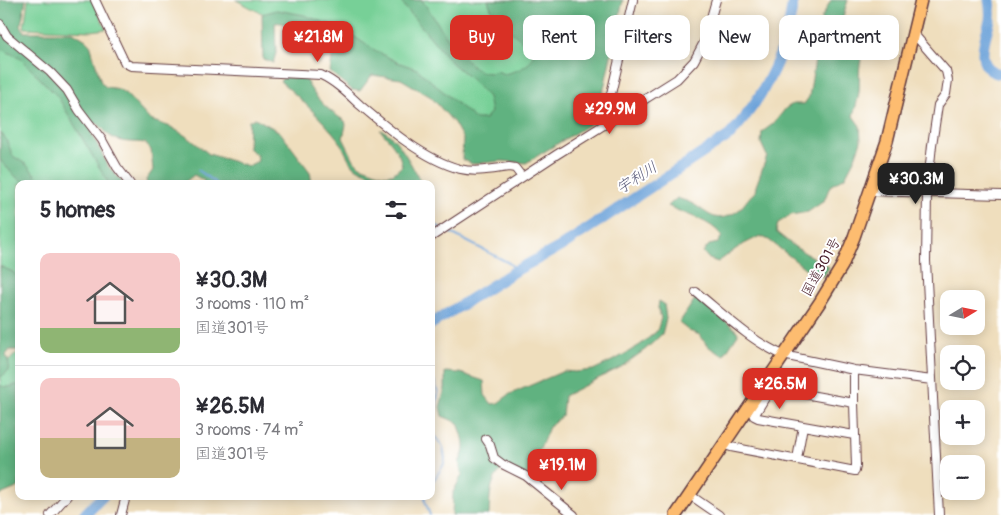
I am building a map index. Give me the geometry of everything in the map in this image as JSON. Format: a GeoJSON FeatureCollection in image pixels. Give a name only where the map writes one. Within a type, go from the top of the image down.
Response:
{"type":"FeatureCollection","features":[{"type":"Feature","properties":{"kind":"highway","name":"国道301号"},"geometry":{"type":"LineString","coordinates":[[676,515],[820,302],[842,266],[887,141],[921,0]]}},
{"type":"Feature","properties":{"kind":"street"},"geometry":{"type":"LineString","coordinates":[[96,0],[125,63],[131,66],[321,74],[338,85],[386,127],[416,148],[443,162],[471,171],[515,168],[522,177]]}},
{"type":"Feature","properties":{"kind":"street"},"geometry":{"type":"LineString","coordinates":[[610,122],[607,112],[633,0]]}},
{"type":"Feature","properties":{"kind":"street"},"geometry":{"type":"LineString","coordinates":[[435,234],[677,79],[694,61],[704,42],[716,0]]}},
{"type":"Feature","properties":{"kind":"street"},"geometry":{"type":"LineString","coordinates":[[0,24],[7,36],[50,72],[67,90],[79,110],[102,140],[116,167],[127,180]]}},
{"type":"Feature","properties":{"kind":"street"},"geometry":{"type":"LineString","coordinates":[[913,33],[946,71],[948,80],[946,94],[938,105],[927,193],[926,286],[939,515]]}},
{"type":"Feature","properties":{"kind":"street"},"geometry":{"type":"LineString","coordinates":[[869,191],[1001,195]]}},
{"type":"Feature","properties":{"kind":"street"},"geometry":{"type":"LineString","coordinates":[[696,292],[743,330],[783,355],[854,370],[932,380]]}},
{"type":"Feature","properties":{"kind":"street"},"geometry":{"type":"LineString","coordinates":[[725,444],[730,447],[855,471],[854,370]]}},
{"type":"Feature","properties":{"kind":"street"},"geometry":{"type":"LineString","coordinates":[[854,402],[771,388],[754,416],[854,435]]}},
{"type":"Feature","properties":{"kind":"street"},"geometry":{"type":"LineString","coordinates":[[797,459],[803,426]]}},
{"type":"Feature","properties":{"kind":"street"},"geometry":{"type":"LineString","coordinates":[[486,439],[494,458],[526,476],[574,515]]}},
{"type":"Feature","properties":{"kind":"street"},"geometry":{"type":"LineString","coordinates":[[690,495],[719,515]]}},
{"type":"Feature","properties":{"kind":"street"},"geometry":{"type":"LineString","coordinates":[[50,515],[63,500]]}},
{"type":"Feature","properties":{"kind":"street"},"geometry":{"type":"LineString","coordinates":[[121,515],[125,500]]}},
{"type":"Feature","properties":{"kind":"green space"},"geometry":{"type":"Polygon","coordinates":[[[0,0],[26,0],[21,25],[24,32],[73,32],[86,40],[90,44],[101,82],[106,87],[119,89],[126,94],[150,120],[171,127],[209,154],[248,166],[258,161],[257,155],[248,148],[249,121],[255,118],[280,132],[310,172],[311,180],[203,180],[194,175],[188,180],[146,180],[153,170],[151,150],[145,143],[114,139],[95,123],[91,132],[108,166],[120,180],[107,180],[58,97],[19,57],[0,49],[0,0]]]}},
{"type":"Feature","properties":{"kind":"green space"},"geometry":{"type":"Polygon","coordinates":[[[28,0],[93,0],[106,29],[91,31],[24,28],[28,0]]]}},
{"type":"Feature","properties":{"kind":"green space"},"geometry":{"type":"Polygon","coordinates":[[[236,0],[505,0],[523,24],[523,60],[536,60],[535,67],[482,125],[371,55],[257,11],[236,0]]]}},
{"type":"Feature","properties":{"kind":"green space"},"geometry":{"type":"Polygon","coordinates":[[[401,0],[422,0],[450,41],[450,60],[467,60],[482,72],[491,73],[497,71],[504,74],[524,67],[531,60],[595,60],[595,15],[523,15],[523,41],[513,33],[513,15],[495,15],[488,0],[623,0],[620,15],[605,15],[605,60],[610,60],[603,93],[601,117],[526,163],[502,161],[472,164],[462,159],[463,139],[454,123],[431,97],[401,79],[372,75],[360,91],[352,90],[330,72],[333,51],[332,42],[329,40],[301,32],[282,23],[275,23],[276,53],[273,63],[263,59],[262,14],[277,10],[304,15],[343,29],[371,48],[397,62],[417,69],[475,119],[485,119],[491,112],[488,97],[452,63],[401,0]]]}},
{"type":"Feature","properties":{"kind":"green space"},"geometry":{"type":"Polygon","coordinates":[[[831,0],[848,0],[844,15],[823,15],[831,0]]]}},
{"type":"Feature","properties":{"kind":"green space"},"geometry":{"type":"Polygon","coordinates":[[[0,36],[61,95],[113,180],[15,180],[15,284],[0,276],[0,36]]]}},
{"type":"Feature","properties":{"kind":"green space"},"geometry":{"type":"Polygon","coordinates":[[[815,60],[861,60],[859,92],[853,116],[860,126],[861,141],[855,158],[845,177],[830,186],[824,201],[808,212],[791,215],[778,223],[776,232],[795,247],[829,267],[824,276],[815,276],[769,240],[760,236],[740,246],[718,262],[709,259],[703,252],[709,245],[718,243],[722,236],[705,222],[668,206],[677,198],[691,203],[717,218],[729,216],[738,210],[755,192],[767,156],[761,143],[762,132],[773,124],[786,108],[793,104],[804,104],[809,97],[815,60]]]}},
{"type":"Feature","properties":{"kind":"green space"},"geometry":{"type":"Polygon","coordinates":[[[284,77],[305,79],[322,103],[345,121],[343,138],[354,160],[360,166],[384,175],[393,174],[402,166],[397,151],[380,130],[386,132],[398,144],[420,180],[380,180],[354,166],[331,131],[311,109],[280,81],[284,77]]]}},
{"type":"Feature","properties":{"kind":"green space"},"geometry":{"type":"Polygon","coordinates":[[[0,132],[6,139],[13,156],[27,165],[40,180],[20,180],[0,160],[0,132]]]}},
{"type":"Feature","properties":{"kind":"green space"},"geometry":{"type":"Polygon","coordinates":[[[0,266],[15,274],[15,350],[10,350],[6,355],[9,363],[8,371],[0,380],[0,266]]]}},
{"type":"Feature","properties":{"kind":"green space"},"geometry":{"type":"Polygon","coordinates":[[[695,299],[701,300],[737,331],[738,334],[724,355],[710,348],[700,335],[689,331],[679,323],[695,299]]]}},
{"type":"Feature","properties":{"kind":"green space"},"geometry":{"type":"Polygon","coordinates":[[[659,301],[664,304],[666,319],[662,334],[646,349],[621,367],[564,396],[562,416],[549,427],[530,473],[519,475],[502,469],[492,485],[489,515],[452,515],[453,492],[462,475],[459,462],[462,457],[464,442],[458,423],[442,416],[440,407],[445,388],[445,372],[460,373],[484,381],[485,395],[492,404],[498,403],[510,394],[564,371],[593,370],[640,345],[657,331],[661,318],[658,308],[659,301]]]}},
{"type":"Feature","properties":{"kind":"green space"},"geometry":{"type":"Polygon","coordinates":[[[15,355],[15,393],[0,391],[3,368],[15,355]]]}},
{"type":"Feature","properties":{"kind":"green space"},"geometry":{"type":"Polygon","coordinates":[[[0,385],[15,385],[15,489],[0,495],[0,385]]]}},
{"type":"Feature","properties":{"kind":"waterway","name":"宇利川"},"geometry":{"type":"LineString","coordinates":[[435,321],[517,270],[560,247],[730,135],[753,105],[772,73],[785,38],[793,0]]}},
{"type":"Feature","properties":{"kind":"waterway"},"geometry":{"type":"LineString","coordinates":[[989,0],[990,18],[983,46],[984,61],[987,67],[1001,74]]}},
{"type":"Feature","properties":{"kind":"waterway"},"geometry":{"type":"LineString","coordinates":[[198,170],[212,180]]}},
{"type":"Feature","properties":{"kind":"waterway"},"geometry":{"type":"LineString","coordinates":[[435,225],[441,228]]}},
{"type":"Feature","properties":{"kind":"waterway"},"geometry":{"type":"LineString","coordinates":[[445,230],[509,263],[517,270]]}},
{"type":"Feature","properties":{"kind":"waterway"},"geometry":{"type":"LineString","coordinates":[[435,383],[438,392],[435,415]]}},
{"type":"Feature","properties":{"kind":"waterway"},"geometry":{"type":"LineString","coordinates":[[435,436],[443,447],[445,459],[435,478]]}},
{"type":"Feature","properties":{"kind":"waterway","name":"宇利川"},"geometry":{"type":"LineString","coordinates":[[84,515],[99,500]]}},
{"type":"Feature","properties":{"kind":"waterway"},"geometry":{"type":"LineString","coordinates":[[425,500],[430,515]]}}]}
